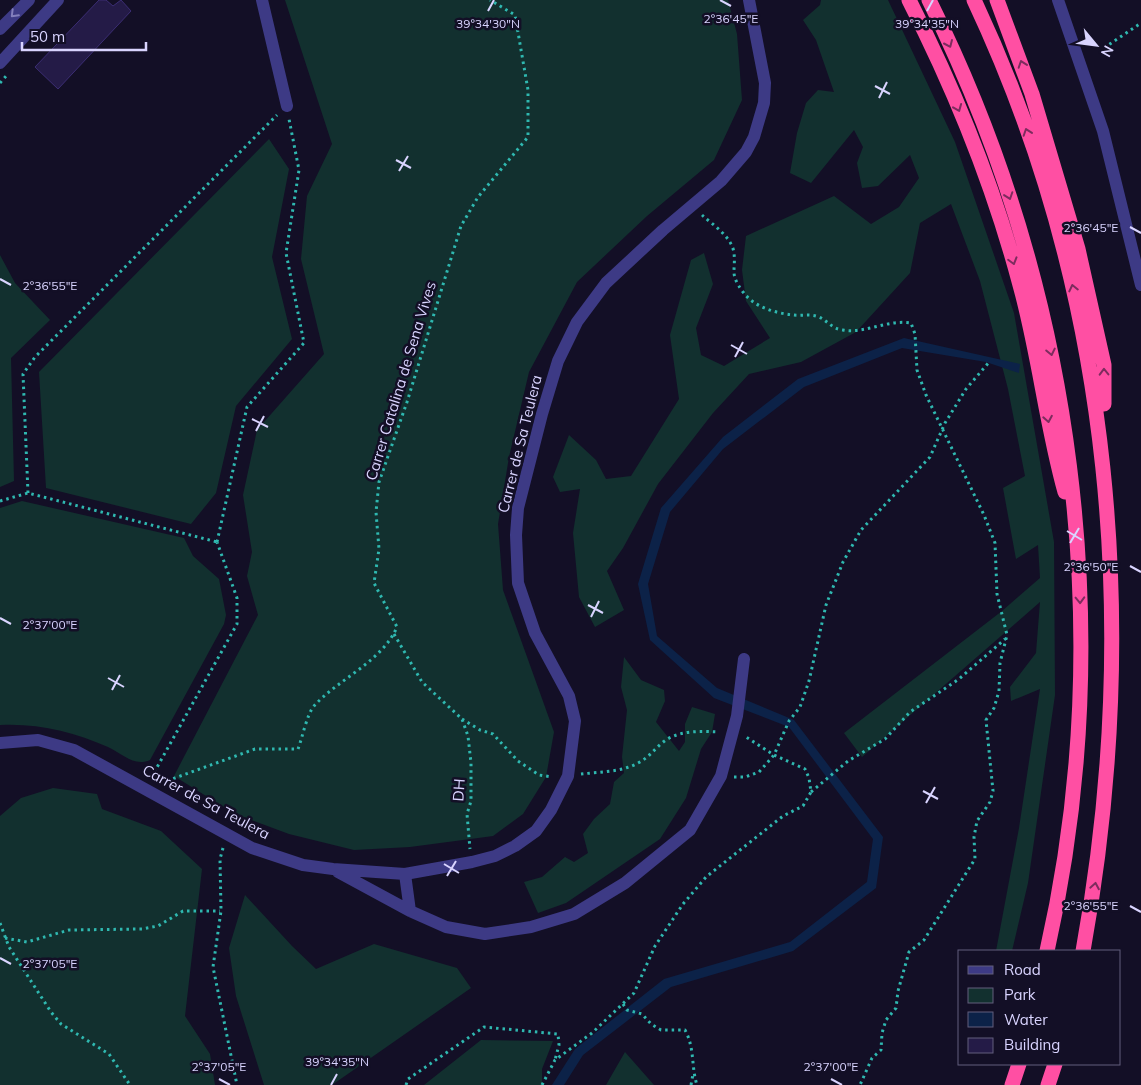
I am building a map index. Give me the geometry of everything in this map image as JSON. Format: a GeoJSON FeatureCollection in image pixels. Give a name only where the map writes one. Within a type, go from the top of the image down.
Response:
{"type":"FeatureCollection","features":[{"type":"Feature","properties":{"kind":"highway"},"geometry":{"type":"LineString","coordinates":[[909,0],[961,114],[1009,247],[1031,327],[1053,448],[1076,531]]}},
{"type":"Feature","properties":{"kind":"highway"},"geometry":{"type":"LineString","coordinates":[[929,0],[966,82],[1024,243],[1053,364],[1067,446],[1076,531],[1081,613],[1078,738],[1068,836],[1048,950]]}},
{"type":"Feature","properties":{"kind":"highway"},"geometry":{"type":"LineString","coordinates":[[974,0],[1020,110],[1065,253],[1084,333],[1104,456]]}},
{"type":"Feature","properties":{"kind":"highway"},"geometry":{"type":"LineString","coordinates":[[997,0],[1046,136],[1088,288],[1104,365],[1104,456],[1114,580],[1114,706],[1103,831],[1083,950]]}},
{"type":"Feature","properties":{"kind":"highway"},"geometry":{"type":"LineString","coordinates":[[1012,1085],[1018,1065]]}},
{"type":"Feature","properties":{"kind":"highway"},"geometry":{"type":"LineString","coordinates":[[1048,1085],[1055,1065]]}},
{"type":"Feature","properties":{"kind":"street"},"geometry":{"type":"LineString","coordinates":[[0,29],[29,0]]}},
{"type":"Feature","properties":{"kind":"street"},"geometry":{"type":"LineString","coordinates":[[0,63],[58,0]]}},
{"type":"Feature","properties":{"kind":"street"},"geometry":{"type":"LineString","coordinates":[[262,0],[287,106]]}},
{"type":"Feature","properties":{"kind":"street","name":"Carrer de Sa Teulera"},"geometry":{"type":"LineString","coordinates":[[0,744],[38,740],[74,750],[252,848],[303,865],[405,874],[472,862],[508,849],[536,831],[551,810],[568,776],[575,721],[569,696],[535,633],[522,598],[516,557],[518,508],[549,386],[558,360],[577,322],[606,283],[736,166],[746,152],[759,123],[764,104],[765,83],[749,0]]}},
{"type":"Feature","properties":{"kind":"street"},"geometry":{"type":"LineString","coordinates":[[1058,0],[1103,131],[1141,285]]}},
{"type":"Feature","properties":{"kind":"street"},"geometry":{"type":"LineString","coordinates":[[333,869],[410,911],[446,927],[485,934],[531,927],[574,914],[625,884],[690,830],[721,776],[737,716],[744,659]]}},
{"type":"Feature","properties":{"kind":"street"},"geometry":{"type":"LineString","coordinates":[[405,874],[410,911]]}},
{"type":"Feature","properties":{"kind":"path","name":"Carrer Catalina de Sena Vives"},"geometry":{"type":"LineString","coordinates":[[394,634],[397,627],[374,582],[379,548],[376,512],[379,482],[413,383],[461,226],[478,197],[528,137],[528,90],[515,15],[490,0]]}},
{"type":"Feature","properties":{"kind":"path"},"geometry":{"type":"LineString","coordinates":[[1104,48],[1141,23]]}},
{"type":"Feature","properties":{"kind":"path"},"geometry":{"type":"LineString","coordinates":[[28,493],[23,374],[34,357],[287,106]]}},
{"type":"Feature","properties":{"kind":"path"},"geometry":{"type":"LineString","coordinates":[[145,788],[237,624],[237,598],[216,542],[247,406],[304,343],[286,253],[298,170],[287,106]]}},
{"type":"Feature","properties":{"kind":"path"},"geometry":{"type":"LineString","coordinates":[[693,206],[728,239],[734,252],[732,268],[736,282],[750,302],[793,315],[816,316],[824,319],[829,326],[843,331],[901,322],[911,323],[915,334],[917,370],[941,431],[984,515],[995,543],[997,594],[1005,622],[1006,638],[1000,663],[999,691],[994,708],[986,720],[993,791],[990,802],[977,820],[974,837],[975,859],[924,940],[909,952],[898,991],[896,1008],[886,1020],[882,1033],[881,1050],[872,1058],[860,1085]]}},
{"type":"Feature","properties":{"kind":"path"},"geometry":{"type":"LineString","coordinates":[[721,776],[745,777],[759,772],[774,755],[788,721],[800,707],[809,681],[826,605],[843,562],[861,530],[930,457],[941,431],[966,389],[990,361]]}},
{"type":"Feature","properties":{"kind":"path"},"geometry":{"type":"LineString","coordinates":[[0,501],[28,493],[216,542]]}},
{"type":"Feature","properties":{"kind":"path"},"geometry":{"type":"LineString","coordinates":[[145,788],[255,749],[298,750],[312,707],[378,652],[394,634],[422,682],[462,719],[480,730],[494,734],[518,761],[540,775],[550,778],[617,770],[637,764],[650,755],[663,742],[678,734],[732,732],[748,737],[774,755],[805,769],[809,778],[810,792]]}},
{"type":"Feature","properties":{"kind":"path"},"geometry":{"type":"LineString","coordinates":[[555,1060],[592,1033],[634,993],[655,946],[683,904],[706,877],[783,816],[803,806],[810,792],[848,761],[885,739],[910,712],[959,679],[1006,638]]}},
{"type":"Feature","properties":{"kind":"path","name":"DH"},"geometry":{"type":"LineString","coordinates":[[462,719],[468,736],[471,763],[471,801],[467,814],[472,862]]}},
{"type":"Feature","properties":{"kind":"path"},"geometry":{"type":"LineString","coordinates":[[227,835],[220,859],[221,911],[213,967],[237,1085]]}},
{"type":"Feature","properties":{"kind":"path"},"geometry":{"type":"LineString","coordinates":[[5,938],[27,942],[69,930],[142,929],[158,926],[183,911],[221,911]]}},
{"type":"Feature","properties":{"kind":"path"},"geometry":{"type":"LineString","coordinates":[[0,923],[9,947],[61,1024],[109,1054],[130,1085]]}},
{"type":"Feature","properties":{"kind":"path"},"geometry":{"type":"LineString","coordinates":[[622,1003],[627,1010],[642,1014],[651,1024],[661,1030],[685,1030],[690,1039],[694,1061],[690,1085]]}},
{"type":"Feature","properties":{"kind":"path"},"geometry":{"type":"LineString","coordinates":[[406,1085],[408,1079],[484,1027],[558,1034],[560,1045],[555,1060],[542,1085]]}},
{"type":"Feature","properties":{"kind":"path"},"geometry":{"type":"LineString","coordinates":[[693,1074],[697,1085]]}},
{"type":"Feature","properties":{"kind":"green space"},"geometry":{"type":"Polygon","coordinates":[[[285,0],[728,0],[737,34],[742,100],[714,160],[647,216],[577,282],[529,372],[509,457],[498,524],[503,590],[554,732],[546,777],[523,814],[493,836],[410,847],[354,850],[289,834],[235,814],[174,776],[258,615],[247,576],[252,552],[243,495],[257,430],[324,354],[301,259],[307,196],[332,144],[285,0]]]}},
{"type":"Feature","properties":{"kind":"green space"},"geometry":{"type":"Polygon","coordinates":[[[821,0],[888,0],[955,142],[1014,313],[1054,542],[1055,695],[1028,883],[1012,950],[996,950],[1019,828],[1040,689],[1011,701],[1010,687],[1036,653],[1040,602],[862,757],[844,733],[1002,611],[1040,578],[1038,545],[1016,559],[1003,488],[1025,476],[1008,389],[980,281],[951,204],[920,223],[910,273],[856,332],[801,362],[749,374],[713,413],[658,484],[623,548],[607,571],[624,610],[595,627],[579,597],[573,533],[580,489],[560,492],[553,477],[569,435],[596,460],[606,479],[631,476],[679,399],[670,335],[691,260],[704,253],[713,284],[696,328],[701,355],[724,366],[770,338],[746,301],[742,270],[746,236],[834,196],[871,224],[899,207],[919,178],[910,155],[878,186],[862,188],[857,163],[863,147],[854,130],[811,183],[790,173],[797,133],[806,103],[818,90],[834,92],[816,40],[803,20],[820,5],[821,0]]]}},
{"type":"Feature","properties":{"kind":"green space"},"geometry":{"type":"Polygon","coordinates":[[[269,139],[289,169],[272,257],[292,339],[236,406],[216,493],[191,524],[46,488],[39,372],[269,139]]]}},
{"type":"Feature","properties":{"kind":"green space"},"geometry":{"type":"Polygon","coordinates":[[[0,255],[15,283],[50,320],[11,358],[14,481],[0,487],[0,255]]]}},
{"type":"Feature","properties":{"kind":"green space"},"geometry":{"type":"Polygon","coordinates":[[[22,501],[184,538],[193,556],[219,579],[226,615],[224,624],[150,760],[144,762],[134,761],[108,747],[69,733],[28,725],[0,725],[0,508],[22,501]]]}},
{"type":"Feature","properties":{"kind":"green space"},"geometry":{"type":"Polygon","coordinates":[[[624,657],[641,680],[664,690],[665,701],[656,722],[679,751],[685,742],[685,724],[692,707],[715,714],[712,732],[701,749],[686,798],[660,839],[566,903],[538,913],[524,882],[542,877],[565,857],[574,862],[588,853],[583,834],[594,819],[610,804],[614,782],[624,773],[622,757],[627,710],[621,687],[624,657]]]}},
{"type":"Feature","properties":{"kind":"green space"},"geometry":{"type":"Polygon","coordinates":[[[53,788],[97,794],[102,809],[161,831],[202,869],[185,1016],[210,1054],[215,1085],[0,1085],[0,816],[21,798],[53,788]]]}},
{"type":"Feature","properties":{"kind":"green space"},"geometry":{"type":"Polygon","coordinates":[[[245,895],[316,969],[374,944],[457,968],[471,988],[332,1085],[264,1085],[236,996],[229,948],[245,895]]]}},
{"type":"Feature","properties":{"kind":"green space"},"geometry":{"type":"Polygon","coordinates":[[[481,1040],[553,1041],[542,1069],[542,1085],[424,1085],[481,1040]]]}},
{"type":"Feature","properties":{"kind":"green space"},"geometry":{"type":"Polygon","coordinates":[[[625,1052],[654,1085],[606,1085],[625,1052]]]}},
{"type":"Feature","properties":{"kind":"water"},"geometry":{"type":"Polygon","coordinates":[[[904,338],[1020,364],[1019,373],[986,362],[902,348],[804,387],[723,449],[670,512],[648,584],[657,636],[717,688],[794,720],[883,837],[876,888],[793,951],[671,987],[583,1055],[564,1085],[552,1085],[575,1049],[664,979],[790,942],[867,882],[873,839],[789,727],[714,698],[650,640],[638,584],[661,508],[723,437],[798,379],[904,338]]]}},
{"type":"Feature","properties":{"kind":"building"},"geometry":{"type":"Polygon","coordinates":[[[99,0],[106,0],[113,6],[121,0],[131,11],[58,89],[35,67],[99,0]]]}}]}
